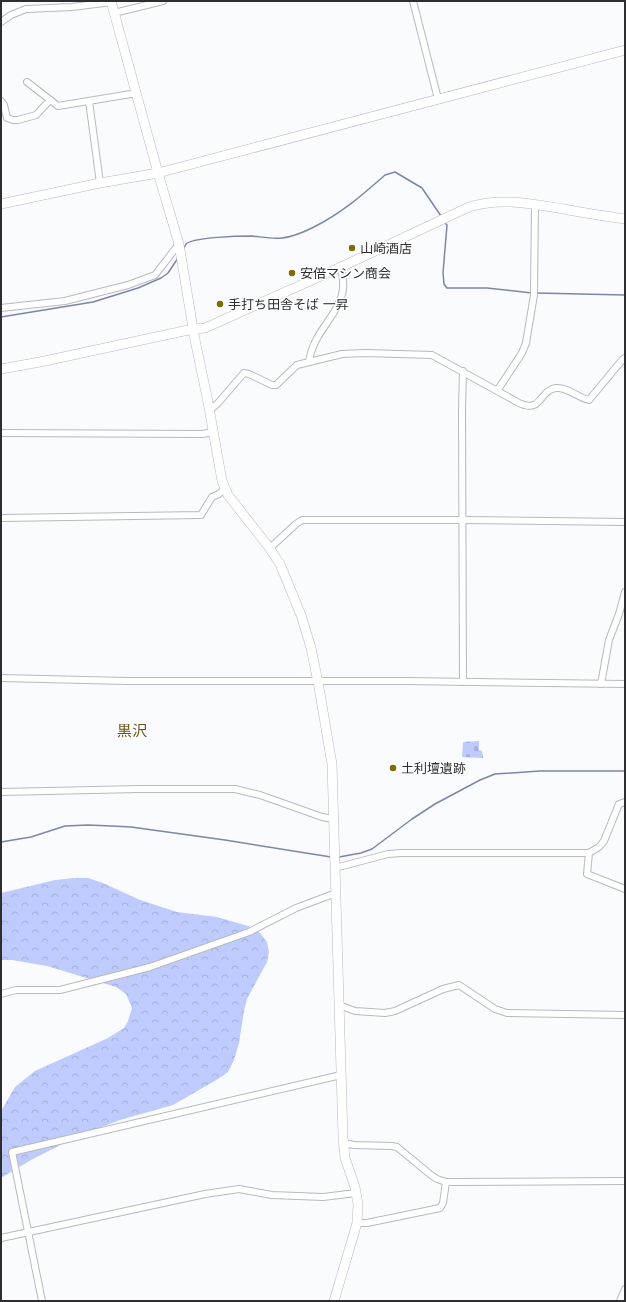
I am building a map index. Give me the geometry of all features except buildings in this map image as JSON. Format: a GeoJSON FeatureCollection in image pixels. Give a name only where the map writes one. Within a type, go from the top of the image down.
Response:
{"type":"FeatureCollection","features":[{"type":"Feature","properties":{"kind":"street"},"geometry":{"type":"LineString","coordinates":[[114,13],[163,1]]}},
{"type":"Feature","properties":{"kind":"street"},"geometry":{"type":"LineString","coordinates":[[413,1],[438,99]]}},
{"type":"Feature","properties":{"kind":"street"},"geometry":{"type":"LineString","coordinates":[[1,22],[11,15],[26,9],[72,7],[112,2],[180,250],[220,474],[228,495],[270,548],[280,564],[301,615],[311,648],[332,764],[343,1143],[346,1162],[356,1192],[359,1211],[334,1301]]}},
{"type":"Feature","properties":{"kind":"street"},"geometry":{"type":"LineString","coordinates":[[1,204],[100,183],[158,173],[625,50]]}},
{"type":"Feature","properties":{"kind":"street"},"geometry":{"type":"LineString","coordinates":[[27,82],[58,106],[137,93]]}},
{"type":"Feature","properties":{"kind":"street"},"geometry":{"type":"LineString","coordinates":[[1,101],[4,105],[7,118],[13,120],[36,115],[50,100]]}},
{"type":"Feature","properties":{"kind":"street"},"geometry":{"type":"LineString","coordinates":[[89,101],[100,183]]}},
{"type":"Feature","properties":{"kind":"street"},"geometry":{"type":"LineString","coordinates":[[1,369],[205,328],[341,267],[469,207],[488,202],[507,201],[535,204],[625,219]]}},
{"type":"Feature","properties":{"kind":"street"},"geometry":{"type":"LineString","coordinates":[[497,391],[522,353],[526,343],[534,295],[535,204]]}},
{"type":"Feature","properties":{"kind":"street"},"geometry":{"type":"LineString","coordinates":[[1,308],[65,300],[128,285],[155,275],[180,250]]}},
{"type":"Feature","properties":{"kind":"street"},"geometry":{"type":"LineString","coordinates":[[309,362],[310,352],[316,338],[340,300],[343,282],[341,267]]}},
{"type":"Feature","properties":{"kind":"street"},"geometry":{"type":"LineString","coordinates":[[209,412],[244,373],[272,385],[276,385],[294,367],[342,354],[432,354],[497,391],[527,406],[537,403],[547,392],[557,388],[565,389],[589,400],[625,358]]}},
{"type":"Feature","properties":{"kind":"street"},"geometry":{"type":"LineString","coordinates":[[463,371],[463,682]]}},
{"type":"Feature","properties":{"kind":"street"},"geometry":{"type":"LineString","coordinates":[[1,433],[202,434],[213,432]]}},
{"type":"Feature","properties":{"kind":"street"},"geometry":{"type":"LineString","coordinates":[[1,518],[201,515],[212,497],[219,494],[225,488]]}},
{"type":"Feature","properties":{"kind":"street"},"geometry":{"type":"LineString","coordinates":[[270,548],[302,520],[625,522]]}},
{"type":"Feature","properties":{"kind":"street"},"geometry":{"type":"LineString","coordinates":[[601,684],[608,640],[619,614],[625,592]]}},
{"type":"Feature","properties":{"kind":"street"},"geometry":{"type":"LineString","coordinates":[[1,678],[127,681],[625,684]]}},
{"type":"Feature","properties":{"kind":"street"},"geometry":{"type":"LineString","coordinates":[[1,792],[139,789],[235,789],[260,795],[322,817],[334,819]]}},
{"type":"Feature","properties":{"kind":"street"},"geometry":{"type":"LineString","coordinates":[[334,865],[401,852],[589,853],[599,847],[604,841],[619,804],[625,802]]}},
{"type":"Feature","properties":{"kind":"street"},"geometry":{"type":"LineString","coordinates":[[589,853],[587,874],[625,889]]}},
{"type":"Feature","properties":{"kind":"street"},"geometry":{"type":"LineString","coordinates":[[1,994],[16,990],[52,991],[66,989],[150,967],[248,932],[296,908],[336,893]]}},
{"type":"Feature","properties":{"kind":"street"},"geometry":{"type":"LineString","coordinates":[[339,1005],[355,1011],[385,1014],[395,1011],[443,989],[459,985],[495,1009],[507,1013],[625,1015]]}},
{"type":"Feature","properties":{"kind":"street"},"geometry":{"type":"LineString","coordinates":[[42,1301],[12,1152],[341,1076]]}},
{"type":"Feature","properties":{"kind":"street"},"geometry":{"type":"LineString","coordinates":[[343,1143],[397,1147],[436,1179],[446,1182],[625,1181]]}},
{"type":"Feature","properties":{"kind":"street"},"geometry":{"type":"LineString","coordinates":[[356,1223],[368,1224],[440,1208],[443,1203],[446,1182]]}},
{"type":"Feature","properties":{"kind":"street"},"geometry":{"type":"LineString","coordinates":[[1,1238],[232,1189],[279,1195],[323,1197],[356,1192]]}},
{"type":"Feature","properties":{"kind":"street"},"geometry":{"type":"LineString","coordinates":[[620,1301],[625,1289]]}},
{"type":"Feature","properties":{"kind":"green space"},"geometry":{"type":"Polygon","coordinates":[[[479,741],[479,750],[482,751],[483,758],[462,757],[463,742],[479,741]]]}},
{"type":"Feature","properties":{"kind":"green space"},"geometry":{"type":"Polygon","coordinates":[[[88,878],[103,883],[140,900],[177,912],[217,917],[248,926],[260,933],[267,942],[269,952],[267,962],[247,999],[239,1043],[234,1060],[228,1072],[173,1105],[120,1120],[78,1136],[31,1160],[1,1178],[1,1111],[15,1087],[35,1071],[108,1038],[124,1028],[132,1008],[126,994],[116,987],[47,966],[12,960],[1,960],[1,893],[55,880],[88,878]]]}},
{"type":"Feature","properties":{"kind":"waterway"},"geometry":{"type":"LineString","coordinates":[[183,250],[186,244],[207,238],[252,236],[278,238],[298,234],[334,216],[360,197],[385,175],[395,172],[422,188],[441,216]]}},
{"type":"Feature","properties":{"kind":"waterway"},"geometry":{"type":"LineString","coordinates":[[445,223],[447,225],[443,273],[444,284],[447,288],[487,288],[532,293]]}},
{"type":"Feature","properties":{"kind":"waterway"},"geometry":{"type":"LineString","coordinates":[[1,317],[93,302],[138,288],[161,278],[168,273],[178,258]]}},
{"type":"Feature","properties":{"kind":"waterway"},"geometry":{"type":"LineString","coordinates":[[536,293],[625,295]]}},
{"type":"Feature","properties":{"kind":"waterway"},"geometry":{"type":"LineString","coordinates":[[339,857],[361,853],[372,849],[435,804],[480,780],[495,774],[540,771],[625,771]]}},
{"type":"Feature","properties":{"kind":"waterway"},"geometry":{"type":"LineString","coordinates":[[1,842],[31,837],[65,826],[112,826],[131,827],[225,840],[331,857]]}},
{"type":"Feature","properties":{"kind":"place","name":"山崎酒店"},"geometry":{"type":"Point","coordinates":[352,248]}},
{"type":"Feature","properties":{"kind":"place","name":"安倍マシン商会"},"geometry":{"type":"Point","coordinates":[292,273]}},
{"type":"Feature","properties":{"kind":"place","name":"手打ち田舎そば 一昇"},"geometry":{"type":"Point","coordinates":[220,304]}},
{"type":"Feature","properties":{"kind":"place","name":"土利壇遺跡"},"geometry":{"type":"Point","coordinates":[393,768]}},
{"type":"Feature","properties":{"kind":"district","name":"黒沢"},"geometry":{"type":"Point","coordinates":[132,730]}}]}
